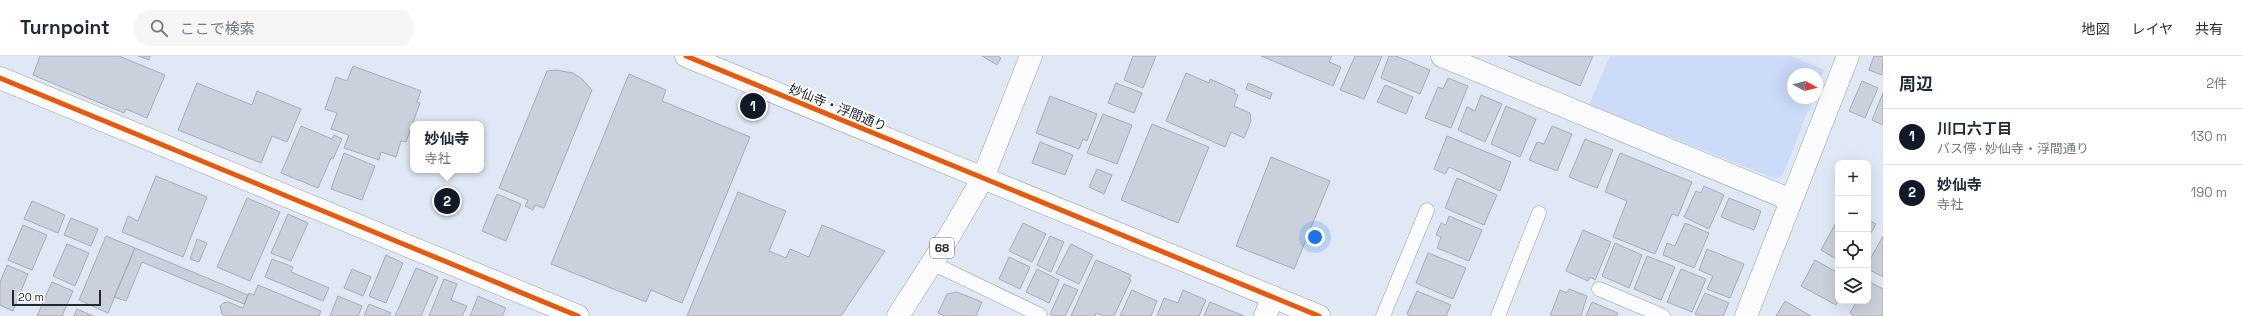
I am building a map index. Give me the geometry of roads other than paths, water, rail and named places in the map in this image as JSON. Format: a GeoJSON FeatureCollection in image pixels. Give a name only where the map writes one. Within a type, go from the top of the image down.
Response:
{"type":"FeatureCollection","features":[{"type":"Feature","properties":{"kind":"street","name":"妙仙寺・浮間通り"},"geometry":{"type":"LineString","coordinates":[[686,56],[983,178],[1269,307],[1319,316]]}},
{"type":"Feature","properties":{"kind":"street","name":"68"},"geometry":{"type":"LineString","coordinates":[[898,316],[983,178],[1031,56]]}},
{"type":"Feature","properties":{"kind":"street"},"geometry":{"type":"LineString","coordinates":[[1442,56],[1791,200]]}},
{"type":"Feature","properties":{"kind":"street"},"geometry":{"type":"LineString","coordinates":[[1746,316],[1848,56]]}},
{"type":"Feature","properties":{"kind":"street"},"geometry":{"type":"LineString","coordinates":[[0,78],[578,316]]}},
{"type":"Feature","properties":{"kind":"lane"},"geometry":{"type":"LineString","coordinates":[[1383,316],[1427,210]]}},
{"type":"Feature","properties":{"kind":"lane"},"geometry":{"type":"LineString","coordinates":[[1498,316],[1539,213]]}},
{"type":"Feature","properties":{"kind":"lane"},"geometry":{"type":"LineString","coordinates":[[932,263],[1040,315]]}},
{"type":"Feature","properties":{"kind":"lane"},"geometry":{"type":"LineString","coordinates":[[1599,289],[1663,316]]}},
{"type":"Feature","properties":{"kind":"place","name":"川口六丁目"},"geometry":{"type":"Point","coordinates":[753,106]}},
{"type":"Feature","properties":{"kind":"place","name":"妙仙寺"},"geometry":{"type":"Point","coordinates":[447,201]}}]}
